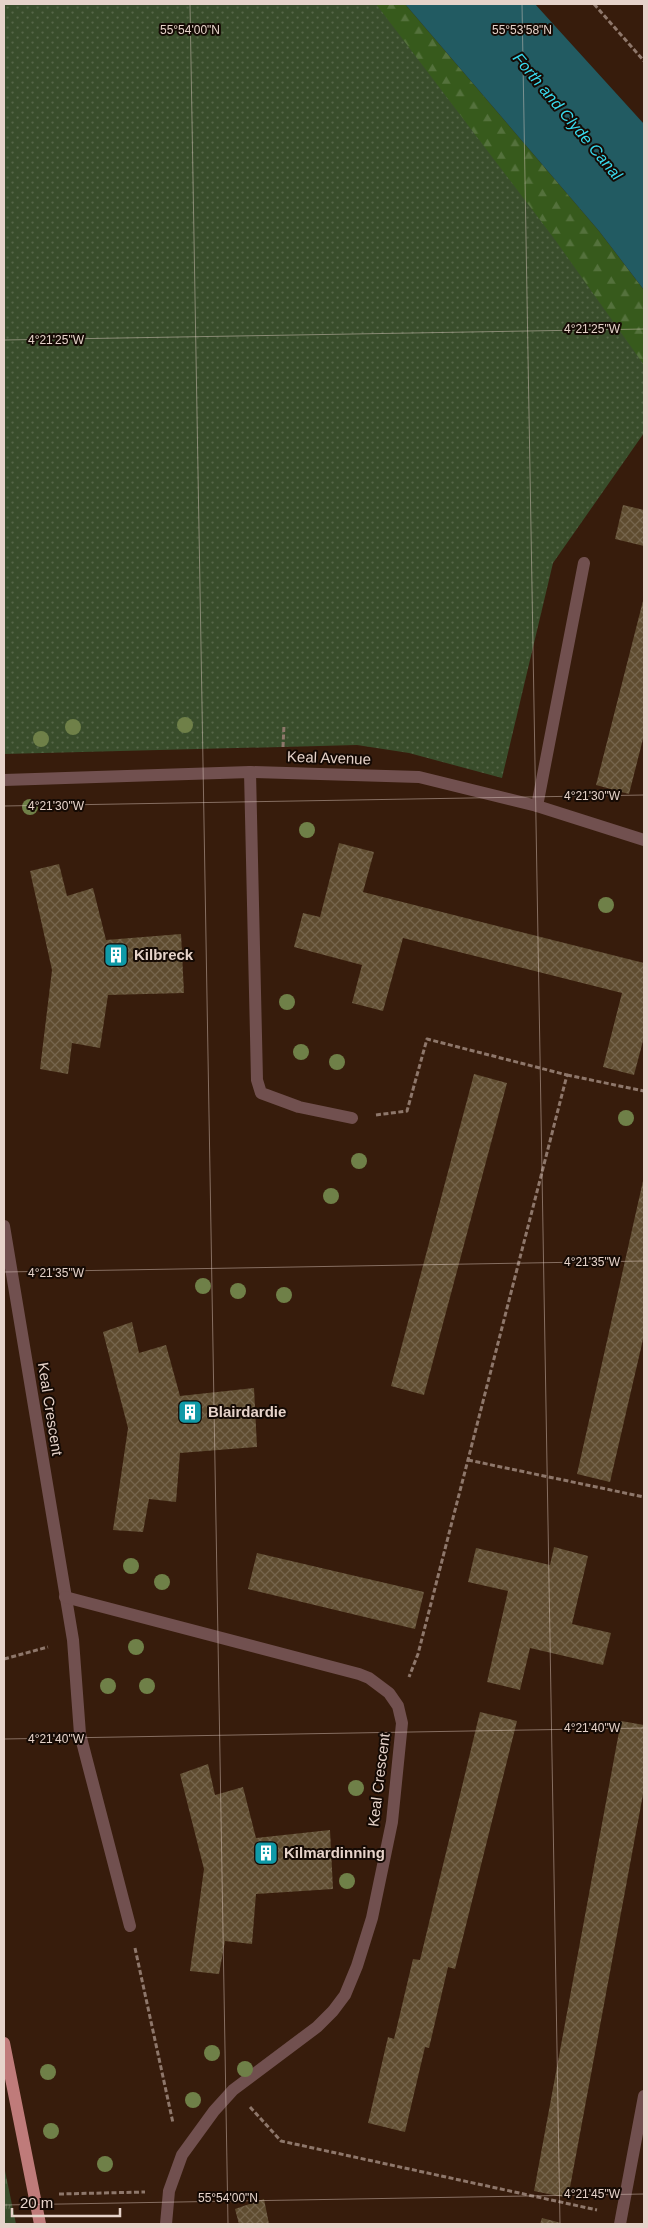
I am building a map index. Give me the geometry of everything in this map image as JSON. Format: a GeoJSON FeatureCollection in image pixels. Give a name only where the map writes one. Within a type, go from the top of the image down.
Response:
{"type":"FeatureCollection","features":[{"type":"Feature","properties":{"kind":"main road"},"geometry":{"type":"LineString","coordinates":[[4,2042],[40,2224]]}},
{"type":"Feature","properties":{"kind":"street"},"geometry":{"type":"LineString","coordinates":[[537,806],[584,563]]}},
{"type":"Feature","properties":{"kind":"street"},"geometry":{"type":"LineString","coordinates":[[250,772],[257,1080],[261,1093],[278,1101],[352,1118]]}},
{"type":"Feature","properties":{"kind":"street","name":"Keal Avenue"},"geometry":{"type":"LineString","coordinates":[[4,780],[250,772],[420,777],[537,806],[644,840]]}},
{"type":"Feature","properties":{"kind":"street","name":"Keal Crescent"},"geometry":{"type":"LineString","coordinates":[[4,1226],[73,1640],[80,1734],[130,1926]]}},
{"type":"Feature","properties":{"kind":"street"},"geometry":{"type":"LineString","coordinates":[[65,1597],[359,1674],[379,1684],[398,1706]]}},
{"type":"Feature","properties":{"kind":"street","name":"Keal Crescent"},"geometry":{"type":"LineString","coordinates":[[166,2224],[169,2191],[182,2154],[214,2111],[233,2090],[317,2027],[333,2011],[345,1995],[372,1918],[392,1822],[402,1741],[402,1723],[398,1706]]}},
{"type":"Feature","properties":{"kind":"street"},"geometry":{"type":"LineString","coordinates":[[621,2220],[644,2096]]}},
{"type":"Feature","properties":{"kind":"path"},"geometry":{"type":"LineString","coordinates":[[594,4],[644,61]]}},
{"type":"Feature","properties":{"kind":"path"},"geometry":{"type":"LineString","coordinates":[[352,1118],[407,1111],[427,1039],[567,1075],[644,1092]]}},
{"type":"Feature","properties":{"kind":"path"},"geometry":{"type":"LineString","coordinates":[[398,1706],[418,1654],[567,1075]]}},
{"type":"Feature","properties":{"kind":"path"},"geometry":{"type":"LineString","coordinates":[[468,1460],[644,1497]]}},
{"type":"Feature","properties":{"kind":"path"},"geometry":{"type":"LineString","coordinates":[[4,1659],[73,1640]]}},
{"type":"Feature","properties":{"kind":"path"},"geometry":{"type":"LineString","coordinates":[[130,1926],[168,2103]]}},
{"type":"Feature","properties":{"kind":"path"},"geometry":{"type":"LineString","coordinates":[[233,2090],[281,2141],[621,2220]]}},
{"type":"Feature","properties":{"kind":"path"},"geometry":{"type":"LineString","coordinates":[[34,2194],[169,2191]]}},
{"type":"Feature","properties":{"kind":"green space"},"geometry":{"type":"Polygon","coordinates":[[[4,4],[376,4],[553,237],[644,365],[644,433],[553,563],[502,778],[409,753],[357,745],[4,754],[4,4]]]}},
{"type":"Feature","properties":{"kind":"green space"},"geometry":{"type":"Polygon","coordinates":[[[362,4],[405,4],[599,231],[644,290],[644,419],[362,4]]]}},
{"type":"Feature","properties":{"kind":"green space"},"geometry":{"type":"Polygon","coordinates":[[[4,2166],[16,2224],[4,2224],[4,2166]]]}},
{"type":"Feature","properties":{"kind":"water","name":"Forth and Clyde Canal"},"geometry":{"type":"Polygon","coordinates":[[[405,4],[535,4],[644,124],[644,290],[599,231],[405,4]]]}},
{"type":"Feature","properties":{"kind":"building"},"geometry":{"type":"Polygon","coordinates":[[[623,505],[644,510],[644,546],[615,539],[623,505]]]}},
{"type":"Feature","properties":{"kind":"building"},"geometry":{"type":"Polygon","coordinates":[[[644,597],[644,735],[629,794],[596,785],[644,597]]]}},
{"type":"Feature","properties":{"kind":"building"},"geometry":{"type":"Polygon","coordinates":[[[339,843],[374,852],[363,892],[644,963],[644,1037],[634,1075],[603,1067],[622,993],[403,938],[383,1011],[352,1003],[362,965],[294,947],[303,913],[320,917],[339,843]]]}},
{"type":"Feature","properties":{"kind":"building","name":"Kilbreck"},"geometry":{"type":"Polygon","coordinates":[[[59,864],[67,896],[93,888],[106,940],[181,934],[184,993],[108,995],[100,1048],[72,1043],[68,1074],[40,1069],[52,970],[30,871],[59,864]]]}},
{"type":"Feature","properties":{"kind":"building"},"geometry":{"type":"Polygon","coordinates":[[[474,1074],[507,1083],[424,1395],[391,1386],[474,1074]]]}},
{"type":"Feature","properties":{"kind":"building"},"geometry":{"type":"Polygon","coordinates":[[[643,1181],[644,1335],[610,1482],[577,1474],[643,1181]]]}},
{"type":"Feature","properties":{"kind":"building","name":"Blairdardie"},"geometry":{"type":"Polygon","coordinates":[[[132,1322],[139,1353],[166,1345],[180,1396],[254,1388],[257,1447],[180,1453],[176,1502],[149,1499],[143,1532],[113,1530],[128,1428],[103,1332],[132,1322]]]}},
{"type":"Feature","properties":{"kind":"building"},"geometry":{"type":"Polygon","coordinates":[[[554,1547],[588,1556],[572,1624],[611,1633],[603,1665],[530,1648],[520,1690],[487,1682],[508,1591],[468,1582],[476,1548],[550,1565],[554,1547]]]}},
{"type":"Feature","properties":{"kind":"building"},"geometry":{"type":"Polygon","coordinates":[[[257,1553],[424,1592],[415,1629],[248,1589],[257,1553]]]}},
{"type":"Feature","properties":{"kind":"building"},"geometry":{"type":"Polygon","coordinates":[[[480,1712],[517,1721],[455,1969],[448,1967],[429,2048],[425,2047],[405,2132],[368,2123],[388,2037],[394,2039],[413,1959],[420,1960],[480,1712]]]}},
{"type":"Feature","properties":{"kind":"building"},"geometry":{"type":"Polygon","coordinates":[[[621,1721],[644,1725],[644,1789],[568,2198],[534,2191],[621,1721]]]}},
{"type":"Feature","properties":{"kind":"building","name":"Kilmardinning"},"geometry":{"type":"Polygon","coordinates":[[[208,1764],[215,1795],[243,1787],[256,1838],[330,1830],[333,1889],[256,1894],[252,1944],[225,1941],[219,1974],[190,1971],[204,1869],[180,1774],[208,1764]]]}},
{"type":"Feature","properties":{"kind":"building"},"geometry":{"type":"Polygon","coordinates":[[[264,2199],[269,2224],[239,2224],[235,2209],[264,2199]]]}},
{"type":"Feature","properties":{"kind":"building"},"geometry":{"type":"Polygon","coordinates":[[[542,2218],[565,2224],[540,2224],[542,2218]]]}},
{"type":"Feature","properties":{"kind":"place","name":"Kilbreck"},"geometry":{"type":"Point","coordinates":[116,955]}},
{"type":"Feature","properties":{"kind":"place","name":"Blairdardie"},"geometry":{"type":"Point","coordinates":[190,1412]}},
{"type":"Feature","properties":{"kind":"place","name":"Kilmardinning"},"geometry":{"type":"Point","coordinates":[266,1853]}}]}
